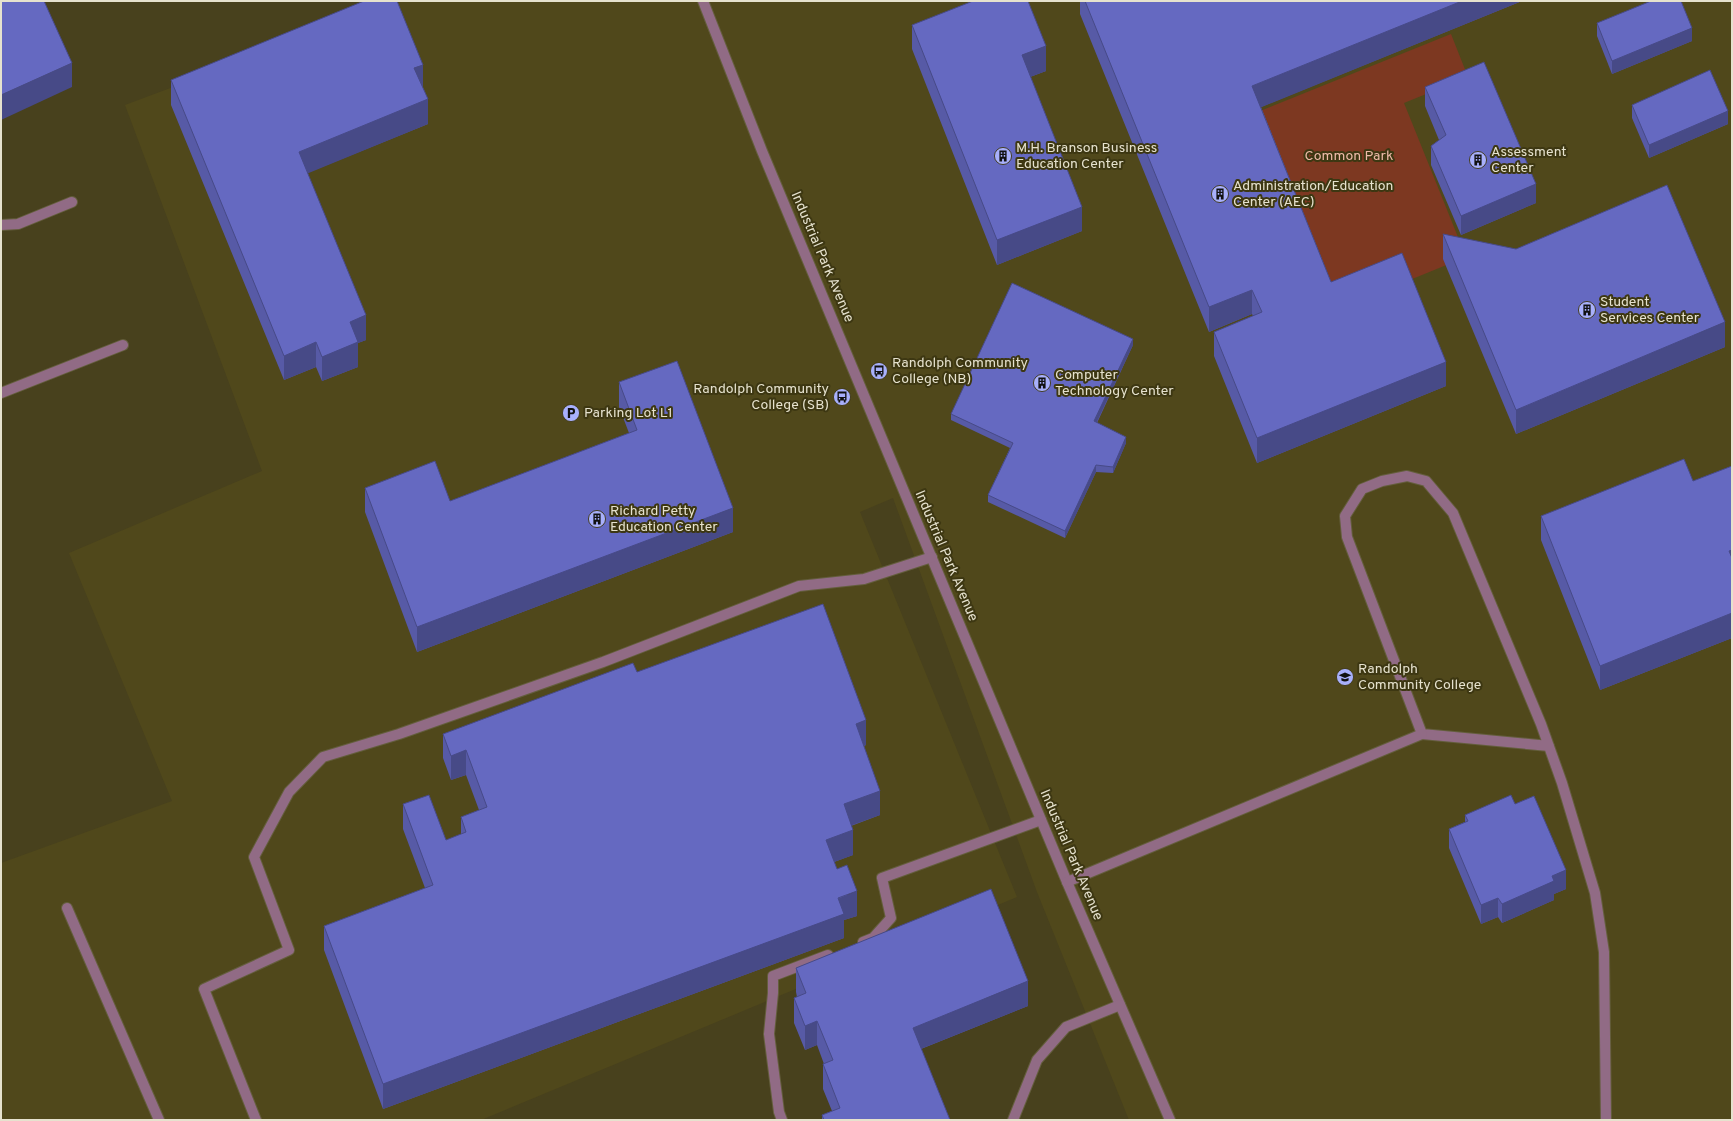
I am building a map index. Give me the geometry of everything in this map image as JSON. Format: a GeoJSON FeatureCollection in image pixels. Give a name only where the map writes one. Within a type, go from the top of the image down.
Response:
{"type":"FeatureCollection","features":[{"type":"Feature","properties":{"kind":"street","name":"Industrial Park Avenue"},"geometry":{"type":"LineString","coordinates":[[703,1],[762,151],[1041,820],[1170,1120]]}},
{"type":"Feature","properties":{"kind":"street"},"geometry":{"type":"LineString","coordinates":[[1,225],[18,224],[72,202]]}},
{"type":"Feature","properties":{"kind":"street"},"geometry":{"type":"LineString","coordinates":[[1,393],[123,345]]}},
{"type":"Feature","properties":{"kind":"street"},"geometry":{"type":"LineString","coordinates":[[1422,734],[1346,537],[1345,516],[1362,489],[1382,481],[1407,476],[1426,481],[1453,513],[1549,746],[1562,783],[1595,893],[1604,952],[1606,1120]]}},
{"type":"Feature","properties":{"kind":"street"},"geometry":{"type":"LineString","coordinates":[[256,1120],[204,988],[289,950],[254,857],[289,792],[323,757],[399,734],[603,662],[799,586],[864,579],[932,557]]}},
{"type":"Feature","properties":{"kind":"street"},"geometry":{"type":"LineString","coordinates":[[1067,882],[1422,734],[1549,746]]}},
{"type":"Feature","properties":{"kind":"street"},"geometry":{"type":"LineString","coordinates":[[852,946],[873,938],[891,918],[882,878],[1041,820]]}},
{"type":"Feature","properties":{"kind":"street"},"geometry":{"type":"LineString","coordinates":[[67,908],[158,1120]]}},
{"type":"Feature","properties":{"kind":"street"},"geometry":{"type":"LineString","coordinates":[[782,1120],[779,1112],[769,1034],[773,976],[838,951]]}},
{"type":"Feature","properties":{"kind":"street"},"geometry":{"type":"LineString","coordinates":[[1013,1120],[1037,1060],[1066,1027],[1120,1005]]}},
{"type":"Feature","properties":{"kind":"shaded area","name":"Randolph Community College"},"geometry":{"type":"Polygon","coordinates":[[[403,1],[1732,1],[1732,1120],[1129,1120],[1037,892],[893,498],[860,512],[1017,897],[481,1120],[1,1120],[1,863],[172,801],[69,553],[262,471],[125,105],[403,1]]]}},
{"type":"Feature","properties":{"kind":"green space","name":"Common Park"},"geometry":{"type":"Polygon","coordinates":[[[1451,34],[1468,77],[1404,103],[1466,257],[1334,311],[1255,113],[1451,34]]]}},
{"type":"Feature","properties":{"kind":"building"},"geometry":{"type":"Polygon","coordinates":[[[1,1],[44,1],[72,63],[1,95],[1,1]]]}},
{"type":"Feature","properties":{"kind":"building"},"geometry":{"type":"Polygon","coordinates":[[[364,1],[397,1],[423,65],[414,68],[428,99],[299,152],[366,315],[350,322],[358,342],[322,357],[316,342],[284,356],[171,80],[364,1]]]}},
{"type":"Feature","properties":{"kind":"building","name":"M.H. Branson Business Education Center"},"geometry":{"type":"Polygon","coordinates":[[[973,1],[1028,1],[1046,46],[1022,55],[1082,207],[997,240],[912,25],[973,1]]]}},
{"type":"Feature","properties":{"kind":"building","name":"Administration/Education Center (AEC)"},"geometry":{"type":"Polygon","coordinates":[[[1085,1],[1462,1],[1252,86],[1331,282],[1402,253],[1446,362],[1257,438],[1214,332],[1262,312],[1252,290],[1209,307],[1085,1]]]}},
{"type":"Feature","properties":{"kind":"building"},"geometry":{"type":"Polygon","coordinates":[[[1651,1],[1681,1],[1692,28],[1612,61],[1597,23],[1651,1]]]}},
{"type":"Feature","properties":{"kind":"building","name":"Assessment Center"},"geometry":{"type":"Polygon","coordinates":[[[1484,62],[1536,184],[1461,216],[1431,146],[1446,135],[1425,87],[1484,62]]]}},
{"type":"Feature","properties":{"kind":"building"},"geometry":{"type":"Polygon","coordinates":[[[1710,70],[1728,111],[1649,145],[1632,105],[1710,70]]]}},
{"type":"Feature","properties":{"kind":"building","name":"Student Services Center"},"geometry":{"type":"Polygon","coordinates":[[[1667,185],[1725,322],[1516,410],[1443,234],[1516,249],[1667,185]]]}},
{"type":"Feature","properties":{"kind":"building","name":"Computer Technology Center"},"geometry":{"type":"Polygon","coordinates":[[[1012,283],[1133,339],[1094,421],[1126,437],[1113,467],[1096,465],[1065,531],[988,495],[1013,443],[951,414],[1012,283]]]}},
{"type":"Feature","properties":{"kind":"building","name":"Richard Petty Education Center"},"geometry":{"type":"Polygon","coordinates":[[[677,361],[733,508],[417,627],[365,488],[435,461],[450,501],[637,430],[619,382],[677,361]]]}},
{"type":"Feature","properties":{"kind":"building"},"geometry":{"type":"Polygon","coordinates":[[[1684,459],[1693,481],[1732,466],[1732,550],[1729,551],[1732,558],[1732,613],[1600,666],[1541,516],[1684,459]]]}},
{"type":"Feature","properties":{"kind":"building"},"geometry":{"type":"Polygon","coordinates":[[[823,604],[866,720],[856,724],[880,791],[844,804],[853,830],[826,840],[837,869],[847,865],[857,891],[838,898],[844,914],[383,1084],[324,926],[433,885],[403,804],[429,795],[446,840],[466,832],[461,817],[487,807],[466,750],[451,756],[443,734],[633,663],[637,672],[823,604]]]}},
{"type":"Feature","properties":{"kind":"building"},"geometry":{"type":"Polygon","coordinates":[[[1511,795],[1515,804],[1534,796],[1566,870],[1552,876],[1554,881],[1502,904],[1498,898],[1481,905],[1449,829],[1468,821],[1465,815],[1511,795]]]}},
{"type":"Feature","properties":{"kind":"building"},"geometry":{"type":"Polygon","coordinates":[[[991,889],[1028,981],[913,1028],[950,1120],[824,1120],[822,1115],[840,1108],[823,1064],[833,1060],[817,1021],[805,1026],[794,998],[806,993],[796,968],[991,889]]]}},
{"type":"Feature","properties":{"kind":"place","name":"M.H. Branson Business Education Center"},"geometry":{"type":"Point","coordinates":[1003,156]}},
{"type":"Feature","properties":{"kind":"place","name":"Assessment Center"},"geometry":{"type":"Point","coordinates":[1478,160]}},
{"type":"Feature","properties":{"kind":"place","name":"Administration/Education Center (AEC)"},"geometry":{"type":"Point","coordinates":[1220,194]}},
{"type":"Feature","properties":{"kind":"place","name":"Student Services Center"},"geometry":{"type":"Point","coordinates":[1587,310]}},
{"type":"Feature","properties":{"kind":"place","name":"Randolph Community College (NB)"},"geometry":{"type":"Point","coordinates":[879,371]}},
{"type":"Feature","properties":{"kind":"place","name":"Computer Technology Center"},"geometry":{"type":"Point","coordinates":[1042,383]}},
{"type":"Feature","properties":{"kind":"place","name":"Randolph Community College (SB)"},"geometry":{"type":"Point","coordinates":[842,397]}},
{"type":"Feature","properties":{"kind":"place","name":"Parking Lot L1"},"geometry":{"type":"Point","coordinates":[571,413]}},
{"type":"Feature","properties":{"kind":"place","name":"Richard Petty Education Center"},"geometry":{"type":"Point","coordinates":[597,519]}},
{"type":"Feature","properties":{"kind":"place","name":"Randolph Community College"},"geometry":{"type":"Point","coordinates":[1345,677]}}]}
